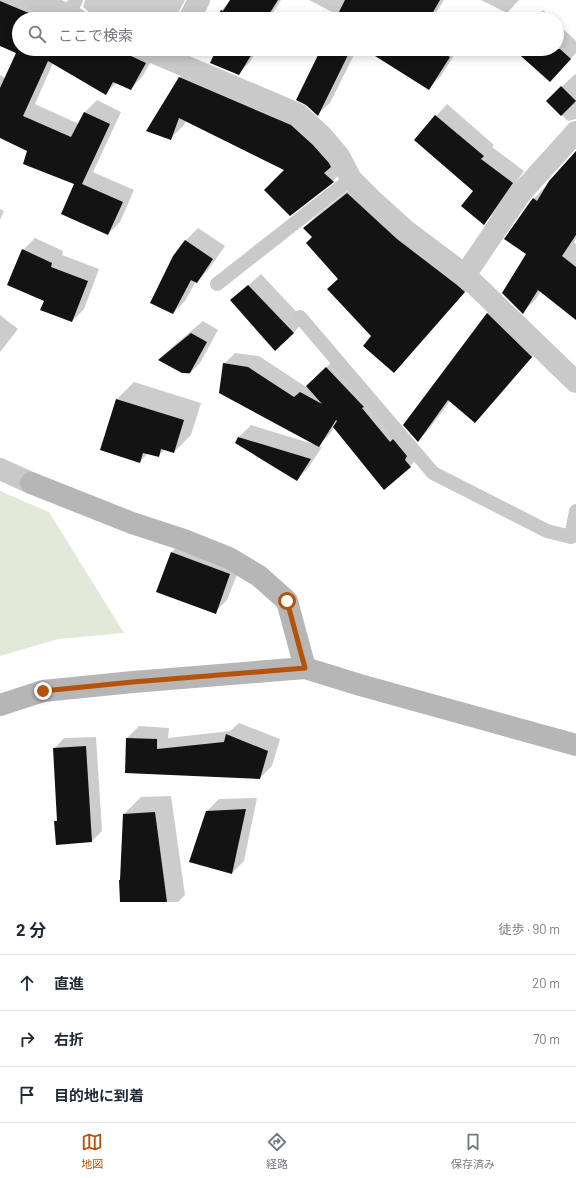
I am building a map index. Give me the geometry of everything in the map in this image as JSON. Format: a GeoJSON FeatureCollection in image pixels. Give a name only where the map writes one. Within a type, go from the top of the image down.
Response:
{"type":"FeatureCollection","features":[{"type":"Feature","properties":{"kind":"street"},"geometry":{"type":"LineString","coordinates":[[35,0],[74,11]]}},
{"type":"Feature","properties":{"kind":"street"},"geometry":{"type":"LineString","coordinates":[[193,12],[199,0]]}},
{"type":"Feature","properties":{"kind":"street"},"geometry":{"type":"LineString","coordinates":[[174,56],[298,114],[322,136],[339,156],[351,179],[374,202],[405,230],[465,275],[576,382]]}},
{"type":"Feature","properties":{"kind":"street"},"geometry":{"type":"LineString","coordinates":[[465,275],[520,194],[576,132]]}},
{"type":"Feature","properties":{"kind":"street"},"geometry":{"type":"LineString","coordinates":[[0,469],[31,483],[132,523],[192,543],[229,558],[259,576],[287,601],[305,668]]}},
{"type":"Feature","properties":{"kind":"street"},"geometry":{"type":"LineString","coordinates":[[0,705],[43,691],[141,681],[305,668],[360,685],[576,745]]}},
{"type":"Feature","properties":{"kind":"lane"},"geometry":{"type":"LineString","coordinates":[[217,284],[351,179]]}},
{"type":"Feature","properties":{"kind":"lane"},"geometry":{"type":"LineString","coordinates":[[300,317],[433,474],[547,531],[571,537],[576,511]]}},
{"type":"Feature","properties":{"kind":"green space"},"geometry":{"type":"Polygon","coordinates":[[[0,491],[49,512],[124,633],[58,639],[0,656],[0,491]]]}},
{"type":"Feature","properties":{"kind":"building"},"geometry":{"type":"Polygon","coordinates":[[[230,0],[278,0],[270,12],[220,12],[221,10],[223,11],[230,0]]]}},
{"type":"Feature","properties":{"kind":"building"},"geometry":{"type":"Polygon","coordinates":[[[345,0],[440,0],[433,12],[339,12],[345,0]]]}},
{"type":"Feature","properties":{"kind":"building"},"geometry":{"type":"Polygon","coordinates":[[[0,1],[26,12],[12,12],[12,51],[0,46],[0,1]]]}},
{"type":"Feature","properties":{"kind":"building"},"geometry":{"type":"Polygon","coordinates":[[[564,53],[571,59],[550,82],[521,56],[564,56],[564,53]]]}},
{"type":"Feature","properties":{"kind":"building"},"geometry":{"type":"Polygon","coordinates":[[[15,56],[131,56],[146,63],[131,90],[113,82],[106,95],[48,61],[23,116],[71,137],[84,112],[110,124],[82,184],[123,202],[108,235],[61,214],[74,184],[23,164],[27,151],[0,138],[0,88],[15,56]]]}},
{"type":"Feature","properties":{"kind":"building"},"geometry":{"type":"Polygon","coordinates":[[[213,56],[251,56],[239,75],[210,63],[213,56]]]}},
{"type":"Feature","properties":{"kind":"building"},"geometry":{"type":"Polygon","coordinates":[[[318,56],[348,56],[318,116],[306,105],[296,100],[318,56]]]}},
{"type":"Feature","properties":{"kind":"building"},"geometry":{"type":"Polygon","coordinates":[[[375,56],[450,57],[429,90],[375,56]]]}},
{"type":"Feature","properties":{"kind":"building"},"geometry":{"type":"Polygon","coordinates":[[[179,77],[291,125],[313,145],[329,163],[331,167],[324,173],[334,182],[290,216],[264,190],[284,170],[179,118],[171,140],[146,131],[179,77]]]}},
{"type":"Feature","properties":{"kind":"building"},"geometry":{"type":"Polygon","coordinates":[[[561,86],[576,101],[561,116],[546,101],[561,86]]]}},
{"type":"Feature","properties":{"kind":"building"},"geometry":{"type":"Polygon","coordinates":[[[435,115],[484,156],[481,159],[513,183],[484,225],[461,206],[473,191],[414,140],[435,115]]]}},
{"type":"Feature","properties":{"kind":"building"},"geometry":{"type":"Polygon","coordinates":[[[576,151],[576,235],[562,256],[576,267],[576,320],[538,290],[523,314],[502,293],[526,254],[504,239],[533,198],[537,201],[549,181],[576,151]]]}},
{"type":"Feature","properties":{"kind":"building"},"geometry":{"type":"Polygon","coordinates":[[[347,193],[397,239],[465,292],[394,373],[363,346],[371,336],[327,289],[338,279],[306,243],[312,237],[303,228],[347,193]]]}},
{"type":"Feature","properties":{"kind":"building"},"geometry":{"type":"Polygon","coordinates":[[[185,240],[213,259],[197,283],[191,280],[173,314],[150,303],[173,256],[185,240]]]}},
{"type":"Feature","properties":{"kind":"building"},"geometry":{"type":"Polygon","coordinates":[[[22,249],[52,263],[51,267],[88,281],[72,322],[40,310],[44,301],[7,285],[22,249]]]}},
{"type":"Feature","properties":{"kind":"building"},"geometry":{"type":"Polygon","coordinates":[[[248,285],[294,333],[275,351],[230,300],[248,285]]]}},
{"type":"Feature","properties":{"kind":"building"},"geometry":{"type":"Polygon","coordinates":[[[487,313],[532,357],[475,423],[448,400],[418,442],[403,425],[487,313]]]}},
{"type":"Feature","properties":{"kind":"building"},"geometry":{"type":"Polygon","coordinates":[[[191,333],[207,342],[190,373],[182,373],[158,360],[191,333]]]}},
{"type":"Feature","properties":{"kind":"building"},"geometry":{"type":"Polygon","coordinates":[[[223,363],[248,367],[294,397],[300,392],[322,404],[306,386],[326,367],[364,407],[362,408],[390,442],[393,439],[407,456],[405,460],[411,467],[384,490],[333,427],[337,421],[336,420],[319,447],[219,393],[223,363]]]}},
{"type":"Feature","properties":{"kind":"building"},"geometry":{"type":"Polygon","coordinates":[[[116,399],[184,420],[174,453],[161,449],[159,457],[143,453],[140,463],[100,450],[116,399]]]}},
{"type":"Feature","properties":{"kind":"building"},"geometry":{"type":"Polygon","coordinates":[[[238,437],[311,459],[297,481],[235,443],[238,437]]]}},
{"type":"Feature","properties":{"kind":"building"},"geometry":{"type":"Polygon","coordinates":[[[171,552],[230,574],[216,614],[156,592],[171,552]]]}},
{"type":"Feature","properties":{"kind":"building"},"geometry":{"type":"Polygon","coordinates":[[[226,734],[268,751],[260,779],[125,773],[126,738],[157,739],[157,749],[224,742],[226,734]]]}},
{"type":"Feature","properties":{"kind":"building"},"geometry":{"type":"Polygon","coordinates":[[[86,746],[92,842],[56,845],[54,821],[57,821],[53,748],[86,746]]]}},
{"type":"Feature","properties":{"kind":"building"},"geometry":{"type":"Polygon","coordinates":[[[246,809],[232,874],[189,862],[206,811],[246,809]]]}},
{"type":"Feature","properties":{"kind":"building"},"geometry":{"type":"Polygon","coordinates":[[[155,812],[167,902],[120,902],[119,880],[123,814],[155,812]]]}},
{"type":"Feature","properties":{"kind":"route"},"geometry":{"type":"LineString","coordinates":[[43,691],[305,668],[287,601]]}}]}
